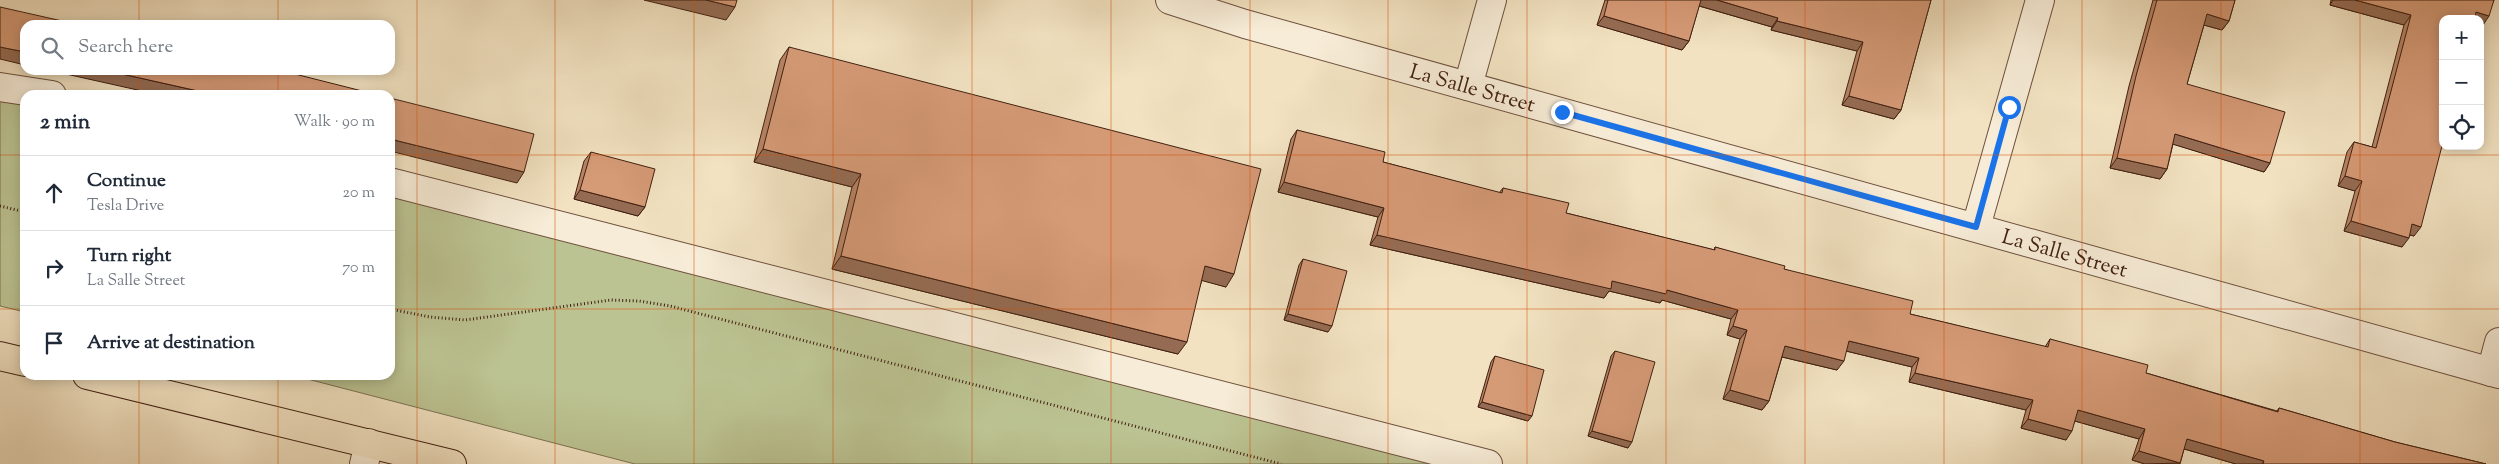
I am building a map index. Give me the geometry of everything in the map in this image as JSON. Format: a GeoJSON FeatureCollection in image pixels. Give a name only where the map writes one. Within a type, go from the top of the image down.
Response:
{"type":"FeatureCollection","features":[{"type":"Feature","properties":{"kind":"main road"},"geometry":{"type":"LineString","coordinates":[[0,356],[20,361]]}},
{"type":"Feature","properties":{"kind":"main road"},"geometry":{"type":"LineString","coordinates":[[105,380],[367,453],[452,464]]}},
{"type":"Feature","properties":{"kind":"street","name":"La Salle Street"},"geometry":{"type":"LineString","coordinates":[[1170,0],[1245,24],[2495,373]]}},
{"type":"Feature","properties":{"kind":"street"},"geometry":{"type":"LineString","coordinates":[[1468,86],[1492,0]]}},
{"type":"Feature","properties":{"kind":"street"},"geometry":{"type":"LineString","coordinates":[[1976,227],[2040,0]]}},
{"type":"Feature","properties":{"kind":"street"},"geometry":{"type":"LineString","coordinates":[[0,86],[23,90]]}},
{"type":"Feature","properties":{"kind":"street"},"geometry":{"type":"LineString","coordinates":[[395,183],[1488,464]]}},
{"type":"Feature","properties":{"kind":"street"},"geometry":{"type":"LineString","coordinates":[[2495,373],[2499,342]]}},
{"type":"Feature","properties":{"kind":"path"},"geometry":{"type":"LineString","coordinates":[[0,206],[20,211]]}},
{"type":"Feature","properties":{"kind":"path"},"geometry":{"type":"LineString","coordinates":[[395,310],[430,317],[465,320],[612,300],[639,301],[670,306],[1281,464]]}},
{"type":"Feature","properties":{"kind":"green space"},"geometry":{"type":"Polygon","coordinates":[[[0,94],[20,99],[20,311],[0,306],[0,94]]]}},
{"type":"Feature","properties":{"kind":"green space"},"geometry":{"type":"Polygon","coordinates":[[[395,191],[1462,464],[635,464],[311,380],[395,380],[395,191]]]}},
{"type":"Feature","properties":{"kind":"building"},"geometry":{"type":"Polygon","coordinates":[[[706,0],[737,0],[735,7],[706,0]]]}},
{"type":"Feature","properties":{"kind":"building"},"geometry":{"type":"Polygon","coordinates":[[[1608,0],[1701,0],[1689,41],[1604,16],[1608,0]]]}},
{"type":"Feature","properties":{"kind":"building"},"geometry":{"type":"Polygon","coordinates":[[[1717,0],[1931,0],[1901,110],[1849,96],[1863,42],[1777,21],[1778,18],[1717,0]]]}},
{"type":"Feature","properties":{"kind":"building"},"geometry":{"type":"Polygon","coordinates":[[[2157,0],[2235,0],[2229,21],[2207,14],[2187,84],[2285,112],[2270,163],[2175,134],[2167,169],[2117,158],[2136,76],[2157,0]]]}},
{"type":"Feature","properties":{"kind":"building"},"geometry":{"type":"Polygon","coordinates":[[[2355,0],[2494,0],[2489,16],[2476,12],[2476,15],[2439,15],[2439,150],[2441,150],[2421,227],[2412,224],[2409,238],[2351,221],[2362,181],[2345,176],[2354,142],[2376,148],[2411,15],[2355,0]]]}},
{"type":"Feature","properties":{"kind":"building"},"geometry":{"type":"Polygon","coordinates":[[[0,7],[58,20],[20,20],[20,51],[0,47],[0,7]]]}},
{"type":"Feature","properties":{"kind":"building"},"geometry":{"type":"Polygon","coordinates":[[[789,47],[1261,169],[1234,274],[1205,266],[1187,342],[841,256],[861,174],[763,149],[789,47]]]}},
{"type":"Feature","properties":{"kind":"building"},"geometry":{"type":"Polygon","coordinates":[[[126,75],[299,75],[358,90],[194,90],[126,75]]]}},
{"type":"Feature","properties":{"kind":"building"},"geometry":{"type":"Polygon","coordinates":[[[395,99],[534,134],[524,172],[395,140],[395,99]]]}},
{"type":"Feature","properties":{"kind":"building"},"geometry":{"type":"Polygon","coordinates":[[[1297,130],[1385,152],[1383,162],[1502,193],[1503,188],[1569,203],[1566,213],[1715,250],[1715,247],[1785,266],[1784,269],[1913,301],[1910,314],[2048,347],[2050,339],[2148,365],[2146,373],[2278,412],[2279,408],[2395,442],[2486,464],[2263,464],[2264,461],[2187,439],[2180,463],[2139,451],[2145,429],[2078,410],[2072,431],[2028,419],[2033,400],[1915,373],[1919,358],[1849,341],[1844,361],[1785,346],[1769,401],[1730,390],[1747,330],[1733,326],[1738,310],[1667,290],[1666,294],[1612,281],[1611,289],[1377,235],[1384,208],[1284,182],[1297,130]]]}},
{"type":"Feature","properties":{"kind":"building"},"geometry":{"type":"Polygon","coordinates":[[[591,152],[655,169],[645,207],[580,190],[591,152]]]}},
{"type":"Feature","properties":{"kind":"building"},"geometry":{"type":"Polygon","coordinates":[[[1303,259],[1347,271],[1332,326],[1288,314],[1303,259]]]}},
{"type":"Feature","properties":{"kind":"building"},"geometry":{"type":"Polygon","coordinates":[[[1615,351],[1655,362],[1632,442],[1592,431],[1615,351]]]}},
{"type":"Feature","properties":{"kind":"building"},"geometry":{"type":"Polygon","coordinates":[[[1495,356],[1544,370],[1532,416],[1482,402],[1495,356]]]}},
{"type":"Feature","properties":{"kind":"route"},"geometry":{"type":"LineString","coordinates":[[1562,112],[1976,227],[2009,107]]}}]}
